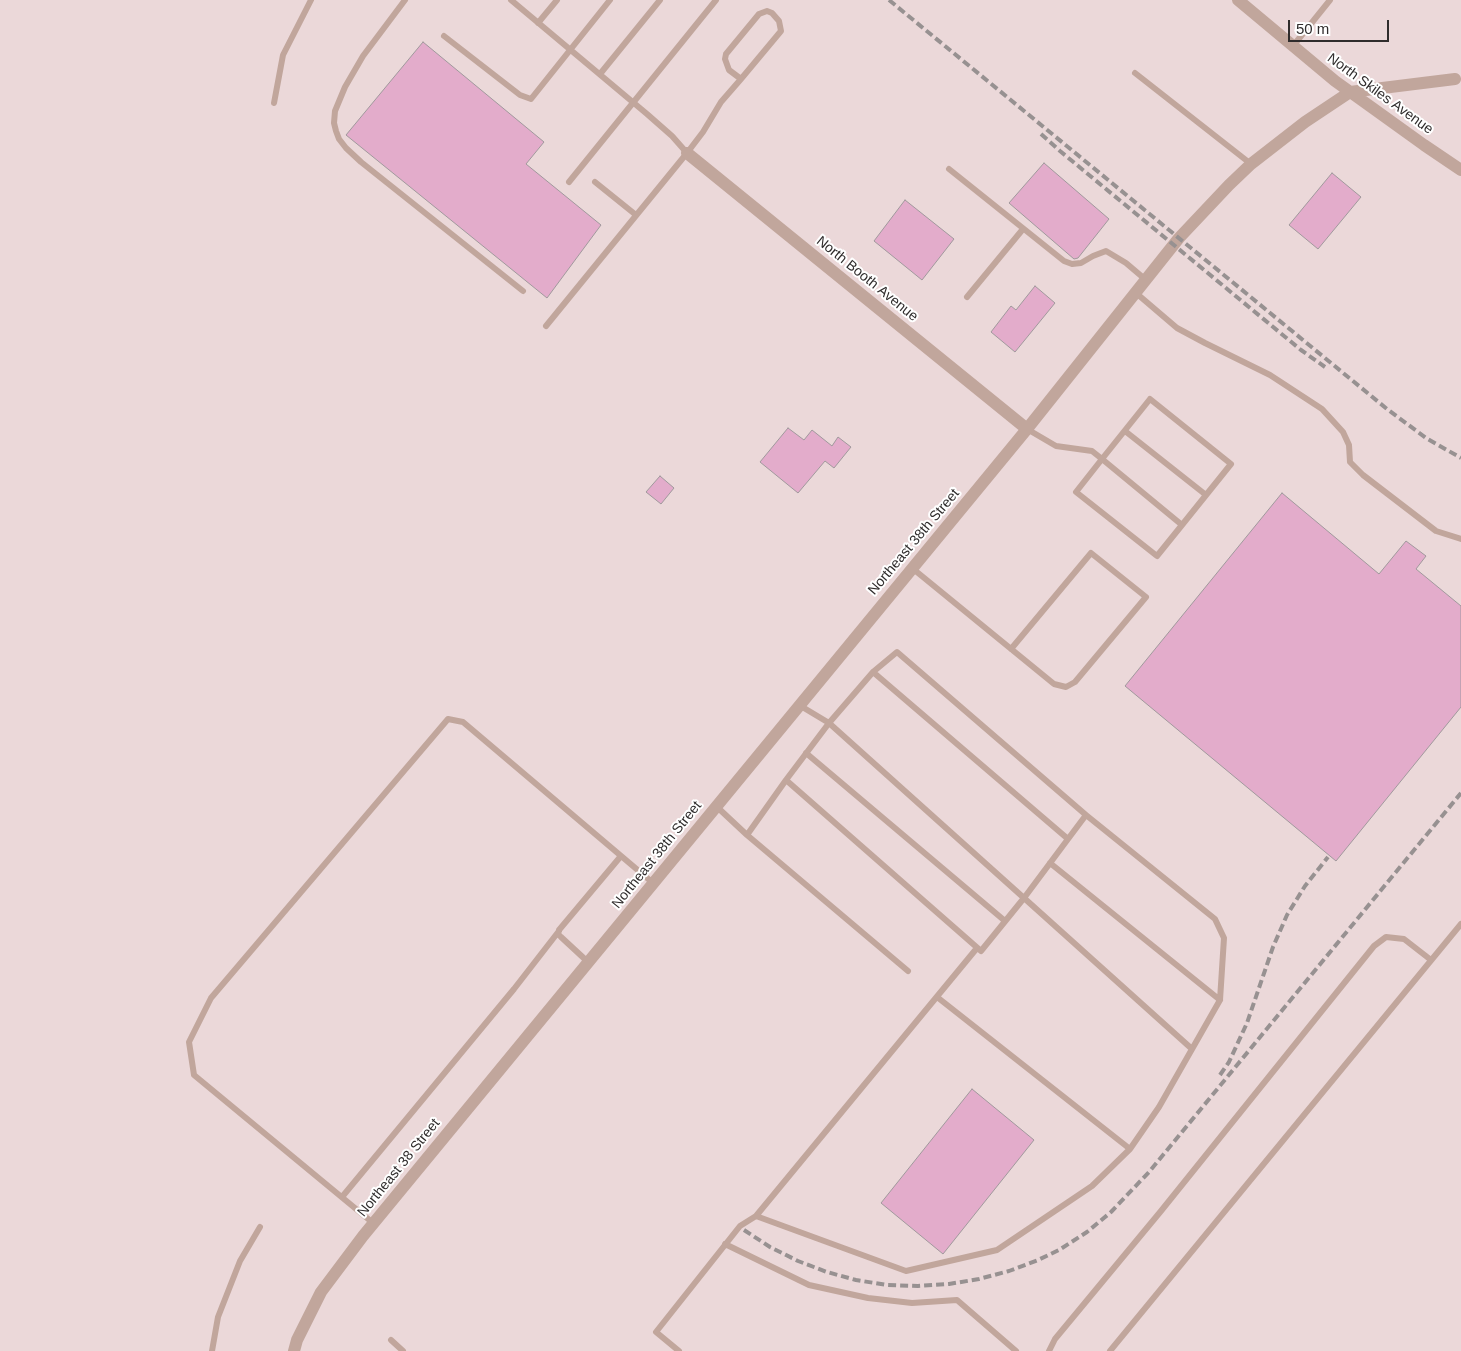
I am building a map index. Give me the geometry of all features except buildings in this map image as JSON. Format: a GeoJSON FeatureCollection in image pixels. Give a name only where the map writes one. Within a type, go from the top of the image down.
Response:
{"type":"FeatureCollection","features":[{"type":"Feature","properties":{"kind":"street","name":"North Skiles Avenue"},"geometry":{"type":"LineString","coordinates":[[1238,0],[1350,92],[1461,170]]}},
{"type":"Feature","properties":{"kind":"street","name":"Northeast 38th Street"},"geometry":{"type":"LineString","coordinates":[[459,1119],[1027,429],[1179,238],[1229,185],[1251,164],[1305,122],[1350,92],[1455,79]]}},
{"type":"Feature","properties":{"kind":"street","name":"North Booth Avenue"},"geometry":{"type":"LineString","coordinates":[[687,152],[1027,429]]}},
{"type":"Feature","properties":{"kind":"street","name":"Northeast 38 Street"},"geometry":{"type":"LineString","coordinates":[[294,1351],[297,1340],[321,1292],[373,1223],[459,1119]]}},
{"type":"Feature","properties":{"kind":"lane"},"geometry":{"type":"LineString","coordinates":[[274,103],[283,55],[311,0]]}},
{"type":"Feature","properties":{"kind":"lane"},"geometry":{"type":"LineString","coordinates":[[405,0],[363,56],[345,87],[335,111],[334,123],[336,131],[346,148],[361,162],[523,291]]}},
{"type":"Feature","properties":{"kind":"lane"},"geometry":{"type":"LineString","coordinates":[[511,0],[634,103],[672,136],[687,152]]}},
{"type":"Feature","properties":{"kind":"lane"},"geometry":{"type":"LineString","coordinates":[[538,23],[557,0]]}},
{"type":"Feature","properties":{"kind":"lane"},"geometry":{"type":"LineString","coordinates":[[444,36],[520,95],[531,99],[610,0]]}},
{"type":"Feature","properties":{"kind":"lane"},"geometry":{"type":"LineString","coordinates":[[600,74],[660,0]]}},
{"type":"Feature","properties":{"kind":"lane"},"geometry":{"type":"LineString","coordinates":[[569,182],[716,0]]}},
{"type":"Feature","properties":{"kind":"lane"},"geometry":{"type":"LineString","coordinates":[[1293,46],[1330,0]]}},
{"type":"Feature","properties":{"kind":"lane"},"geometry":{"type":"LineString","coordinates":[[546,326],[703,132],[721,102],[741,79],[781,31],[779,21],[772,13],[767,11],[759,14],[726,54],[725,59],[729,70],[741,79]]}},
{"type":"Feature","properties":{"kind":"lane"},"geometry":{"type":"LineString","coordinates":[[1135,73],[1251,164]]}},
{"type":"Feature","properties":{"kind":"lane"},"geometry":{"type":"LineString","coordinates":[[948,169],[1064,261],[1072,264],[1081,263],[1106,251],[1126,263],[1146,280]]}},
{"type":"Feature","properties":{"kind":"lane"},"geometry":{"type":"LineString","coordinates":[[595,182],[636,215]]}},
{"type":"Feature","properties":{"kind":"lane"},"geometry":{"type":"LineString","coordinates":[[967,297],[1023,229]]}},
{"type":"Feature","properties":{"kind":"lane"},"geometry":{"type":"LineString","coordinates":[[1136,293],[1177,328],[1270,375],[1322,409],[1343,432],[1349,445],[1350,462],[1363,475],[1436,531],[1461,539]]}},
{"type":"Feature","properties":{"kind":"lane"},"geometry":{"type":"LineString","coordinates":[[1150,399],[1231,464],[1156,556],[1076,492],[1125,431],[1150,399]]}},
{"type":"Feature","properties":{"kind":"lane"},"geometry":{"type":"LineString","coordinates":[[1027,429],[1056,446],[1092,451],[1182,524]]}},
{"type":"Feature","properties":{"kind":"lane"},"geometry":{"type":"LineString","coordinates":[[1125,431],[1206,495]]}},
{"type":"Feature","properties":{"kind":"lane"},"geometry":{"type":"LineString","coordinates":[[912,568],[1054,684],[1066,687],[1075,682],[1146,597],[1091,553],[1011,648]]}},
{"type":"Feature","properties":{"kind":"lane"},"geometry":{"type":"LineString","coordinates":[[747,835],[829,723],[873,672],[897,652],[1086,815],[1215,919],[1224,938],[1220,1000],[1159,1107],[1130,1149],[1092,1186],[997,1250],[906,1271],[756,1216]]}},
{"type":"Feature","properties":{"kind":"lane"},"geometry":{"type":"LineString","coordinates":[[873,672],[1068,839]]}},
{"type":"Feature","properties":{"kind":"lane"},"geometry":{"type":"LineString","coordinates":[[799,705],[829,723],[1192,1049]]}},
{"type":"Feature","properties":{"kind":"lane"},"geometry":{"type":"LineString","coordinates":[[373,1223],[194,1075],[189,1042],[211,998],[448,719],[463,722],[653,882]]}},
{"type":"Feature","properties":{"kind":"lane"},"geometry":{"type":"LineString","coordinates":[[806,753],[1005,921]]}},
{"type":"Feature","properties":{"kind":"lane"},"geometry":{"type":"LineString","coordinates":[[786,780],[981,951],[1024,898],[1086,815]]}},
{"type":"Feature","properties":{"kind":"lane"},"geometry":{"type":"LineString","coordinates":[[716,806],[747,835],[908,971]]}},
{"type":"Feature","properties":{"kind":"lane"},"geometry":{"type":"LineString","coordinates":[[342,1197],[622,856]]}},
{"type":"Feature","properties":{"kind":"lane"},"geometry":{"type":"LineString","coordinates":[[1050,863],[1220,1000]]}},
{"type":"Feature","properties":{"kind":"lane"},"geometry":{"type":"LineString","coordinates":[[1110,1351],[1461,924]]}},
{"type":"Feature","properties":{"kind":"lane"},"geometry":{"type":"LineString","coordinates":[[559,931],[558,934],[588,962]]}},
{"type":"Feature","properties":{"kind":"lane"},"geometry":{"type":"LineString","coordinates":[[1049,1351],[1055,1339],[1191,1174],[1374,946],[1386,938],[1404,939],[1431,960]]}},
{"type":"Feature","properties":{"kind":"lane"},"geometry":{"type":"LineString","coordinates":[[679,1351],[656,1332],[740,1226],[756,1216],[977,948]]}},
{"type":"Feature","properties":{"kind":"lane"},"geometry":{"type":"LineString","coordinates":[[937,997],[1130,1149]]}},
{"type":"Feature","properties":{"kind":"lane"},"geometry":{"type":"LineString","coordinates":[[212,1351],[218,1317],[240,1261],[260,1227]]}},
{"type":"Feature","properties":{"kind":"lane"},"geometry":{"type":"LineString","coordinates":[[725,1244],[809,1285],[868,1298],[912,1303],[957,1300],[1016,1351]]}},
{"type":"Feature","properties":{"kind":"lane"},"geometry":{"type":"LineString","coordinates":[[391,1340],[403,1351]]}},
{"type":"Feature","properties":{"kind":"shaded area"},"geometry":{"type":"Polygon","coordinates":[[[0,0],[1461,0],[1461,1351],[0,1351],[0,0]]]}},
{"type":"Feature","properties":{"kind":"railway"},"geometry":{"type":"LineString","coordinates":[[889,0],[1387,409],[1426,438],[1461,458]]}},
{"type":"Feature","properties":{"kind":"railway"},"geometry":{"type":"LineString","coordinates":[[1041,134],[1301,350],[1325,367]]}},
{"type":"Feature","properties":{"kind":"railway"},"geometry":{"type":"LineString","coordinates":[[744,1230],[770,1247],[798,1261],[856,1280],[887,1285],[949,1284],[979,1279],[1009,1271],[1059,1250],[1087,1232],[1111,1212],[1149,1172],[1461,793]]}},
{"type":"Feature","properties":{"kind":"railway"},"geometry":{"type":"LineString","coordinates":[[1220,1075],[1229,1062],[1247,1023],[1273,947],[1287,915],[1305,886],[1328,857]]}}]}
